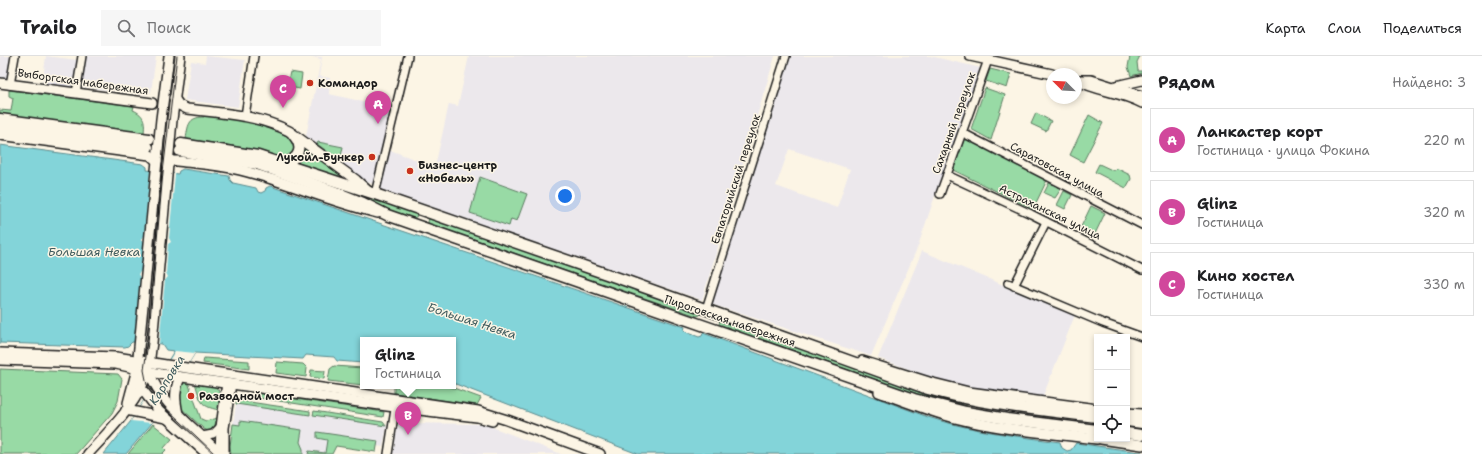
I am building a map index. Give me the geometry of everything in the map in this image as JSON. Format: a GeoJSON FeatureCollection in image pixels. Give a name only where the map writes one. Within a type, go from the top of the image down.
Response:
{"type":"FeatureCollection","features":[{"type":"Feature","properties":{"kind":"main road"},"geometry":{"type":"LineString","coordinates":[[0,120],[149,143],[0,127]]}},
{"type":"Feature","properties":{"kind":"main road","name":"Пироговская набережная"},"geometry":{"type":"LineString","coordinates":[[284,164],[239,152],[180,147],[257,164],[333,191],[363,203],[386,215],[914,399],[966,412],[1007,419],[1094,430]]}},
{"type":"Feature","properties":{"kind":"main road"},"geometry":{"type":"LineString","coordinates":[[284,164],[372,192]]}},
{"type":"Feature","properties":{"kind":"main road","name":"Пироговская набережная"},"geometry":{"type":"LineString","coordinates":[[372,192],[706,309],[928,389],[968,400],[1009,407],[1094,417]]}},
{"type":"Feature","properties":{"kind":"main road"},"geometry":{"type":"LineString","coordinates":[[412,224],[416,224],[421,218],[421,211],[418,208]]}},
{"type":"Feature","properties":{"kind":"main road"},"geometry":{"type":"LineString","coordinates":[[1130,421],[1142,423]]}},
{"type":"Feature","properties":{"kind":"main road"},"geometry":{"type":"LineString","coordinates":[[1130,435],[1141,440]]}},
{"type":"Feature","properties":{"kind":"street"},"geometry":{"type":"LineString","coordinates":[[10,84],[15,56]]}},
{"type":"Feature","properties":{"kind":"street"},"geometry":{"type":"LineString","coordinates":[[76,93],[82,56]]}},
{"type":"Feature","properties":{"kind":"street"},"geometry":{"type":"LineString","coordinates":[[126,410],[138,364],[161,119],[169,56]]}},
{"type":"Feature","properties":{"kind":"street"},"geometry":{"type":"LineString","coordinates":[[88,454],[126,410],[144,392],[152,344],[167,169],[180,56]]}},
{"type":"Feature","properties":{"kind":"street"},"geometry":{"type":"LineString","coordinates":[[245,116],[254,56]]}},
{"type":"Feature","properties":{"kind":"street"},"geometry":{"type":"LineString","coordinates":[[174,98],[180,105],[187,109],[245,116],[268,121],[289,130],[372,192],[408,56]]}},
{"type":"Feature","properties":{"kind":"street","name":"Евпаторийский переулок"},"geometry":{"type":"LineString","coordinates":[[706,309],[786,56]]}},
{"type":"Feature","properties":{"kind":"street"},"geometry":{"type":"LineString","coordinates":[[970,56],[1046,73]]}},
{"type":"Feature","properties":{"kind":"street","name":"Сахарный переулок"},"geometry":{"type":"LineString","coordinates":[[940,194],[988,60]]}},
{"type":"Feature","properties":{"kind":"street"},"geometry":{"type":"LineString","coordinates":[[1082,80],[1090,80],[1113,86],[1142,96]]}},
{"type":"Feature","properties":{"kind":"street"},"geometry":{"type":"LineString","coordinates":[[1113,86],[1142,80]]}},
{"type":"Feature","properties":{"kind":"street"},"geometry":{"type":"LineString","coordinates":[[1082,83],[1089,87],[1142,103]]}},
{"type":"Feature","properties":{"kind":"street","name":"Выборгская набережная"},"geometry":{"type":"LineString","coordinates":[[0,85],[10,84],[152,103]]}},
{"type":"Feature","properties":{"kind":"street"},"geometry":{"type":"LineString","coordinates":[[161,119],[152,103],[162,94],[165,89]]}},
{"type":"Feature","properties":{"kind":"street"},"geometry":{"type":"LineString","coordinates":[[172,120],[177,114],[187,109]]}},
{"type":"Feature","properties":{"kind":"street"},"geometry":{"type":"LineString","coordinates":[[284,164],[293,161],[299,150],[295,137],[289,130]]}},
{"type":"Feature","properties":{"kind":"street","name":"Саратовская улица"},"geometry":{"type":"LineString","coordinates":[[963,133],[1142,225]]}},
{"type":"Feature","properties":{"kind":"street"},"geometry":{"type":"LineString","coordinates":[[0,135],[150,155],[157,161]]}},
{"type":"Feature","properties":{"kind":"street"},"geometry":{"type":"LineString","coordinates":[[167,169],[171,161],[236,169],[358,208],[386,215]]}},
{"type":"Feature","properties":{"kind":"street","name":"Астраханская улица"},"geometry":{"type":"LineString","coordinates":[[947,175],[1142,270]]}},
{"type":"Feature","properties":{"kind":"street"},"geometry":{"type":"LineString","coordinates":[[1046,222],[1011,284],[1103,323],[1142,337]]}},
{"type":"Feature","properties":{"kind":"street"},"geometry":{"type":"LineString","coordinates":[[0,353],[116,357],[148,366],[166,365],[396,403],[485,419],[583,454]]}},
{"type":"Feature","properties":{"kind":"street"},"geometry":{"type":"LineString","coordinates":[[838,357],[863,361],[929,382],[969,392],[1094,409]]}},
{"type":"Feature","properties":{"kind":"street"},"geometry":{"type":"LineString","coordinates":[[0,360],[138,364]]}},
{"type":"Feature","properties":{"kind":"street"},"geometry":{"type":"LineString","coordinates":[[138,364],[144,392],[158,413],[166,418],[207,454]]}},
{"type":"Feature","properties":{"kind":"street"},"geometry":{"type":"LineString","coordinates":[[148,366],[160,374],[229,384],[487,413],[600,454]]}},
{"type":"Feature","properties":{"kind":"street"},"geometry":{"type":"LineString","coordinates":[[148,366],[154,385],[165,402],[219,454]]}},
{"type":"Feature","properties":{"kind":"street"},"geometry":{"type":"LineString","coordinates":[[833,371],[859,384],[923,408],[956,418],[996,426],[1094,438]]}},
{"type":"Feature","properties":{"kind":"street"},"geometry":{"type":"LineString","coordinates":[[178,415],[175,389],[180,376]]}},
{"type":"Feature","properties":{"kind":"street"},"geometry":{"type":"LineString","coordinates":[[219,454],[220,427],[229,384]]}},
{"type":"Feature","properties":{"kind":"street"},"geometry":{"type":"LineString","coordinates":[[225,454],[229,384]]}},
{"type":"Feature","properties":{"kind":"street"},"geometry":{"type":"LineString","coordinates":[[388,454],[396,403]]}},
{"type":"Feature","properties":{"kind":"street"},"geometry":{"type":"LineString","coordinates":[[126,410],[158,413]]}},
{"type":"Feature","properties":{"kind":"street"},"geometry":{"type":"LineString","coordinates":[[1130,413],[1142,414]]}},
{"type":"Feature","properties":{"kind":"street"},"geometry":{"type":"LineString","coordinates":[[202,436],[213,434],[220,427]]}},
{"type":"Feature","properties":{"kind":"street"},"geometry":{"type":"LineString","coordinates":[[1130,440],[1141,440]]}},
{"type":"Feature","properties":{"kind":"shaded area"},"geometry":{"type":"Polygon","coordinates":[[[0,56],[12,56],[8,78],[0,78],[0,56]]]}},
{"type":"Feature","properties":{"kind":"shaded area"},"geometry":{"type":"Polygon","coordinates":[[[46,56],[78,60],[74,90],[42,86],[46,56]]]}},
{"type":"Feature","properties":{"kind":"shaded area"},"geometry":{"type":"Polygon","coordinates":[[[85,56],[156,56],[151,92],[147,95],[81,87],[85,56]]]}},
{"type":"Feature","properties":{"kind":"shaded area"},"geometry":{"type":"Polygon","coordinates":[[[206,56],[245,60],[238,107],[185,100],[191,61],[205,63],[206,56]]]}},
{"type":"Feature","properties":{"kind":"shaded area"},"geometry":{"type":"Polygon","coordinates":[[[309,56],[322,57],[319,76],[330,78],[329,94],[391,108],[374,184],[366,182],[306,136],[321,59],[309,56]]]}},
{"type":"Feature","properties":{"kind":"shaded area"},"geometry":{"type":"Polygon","coordinates":[[[469,56],[775,56],[702,300],[380,189],[390,150],[435,167],[449,104],[458,106],[469,56]]]}},
{"type":"Feature","properties":{"kind":"shaded area"},"geometry":{"type":"Polygon","coordinates":[[[791,56],[930,56],[981,68],[918,246],[871,356],[711,304],[791,56]],[[789,149],[776,186],[837,208],[850,169],[789,149]]]}},
{"type":"Feature","properties":{"kind":"shaded area"},"geometry":{"type":"Polygon","coordinates":[[[922,251],[1075,315],[1043,396],[967,388],[878,358],[922,251]]]}},
{"type":"Feature","properties":{"kind":"shaded area"},"geometry":{"type":"Polygon","coordinates":[[[236,404],[387,426],[383,447],[377,446],[376,452],[336,446],[332,454],[231,454],[230,446],[236,404]]]}},
{"type":"Feature","properties":{"kind":"shaded area"},"geometry":{"type":"Polygon","coordinates":[[[398,423],[481,424],[561,454],[393,454],[398,423]]]}},
{"type":"Feature","properties":{"kind":"green space"},"geometry":{"type":"Polygon","coordinates":[[[1130,56],[1140,56],[1137,62],[1138,71],[1142,71],[1142,73],[1131,76],[1128,67],[1130,56]]]}},
{"type":"Feature","properties":{"kind":"green space"},"geometry":{"type":"Polygon","coordinates":[[[990,69],[1011,74],[1007,88],[986,81],[990,69]]]}},
{"type":"Feature","properties":{"kind":"green space"},"geometry":{"type":"Polygon","coordinates":[[[290,72],[302,74],[300,89],[289,87],[287,85],[290,72]]]}},
{"type":"Feature","properties":{"kind":"green space"},"geometry":{"type":"Polygon","coordinates":[[[985,88],[1005,95],[991,140],[971,129],[985,88]]]}},
{"type":"Feature","properties":{"kind":"green space"},"geometry":{"type":"Polygon","coordinates":[[[9,90],[134,106],[133,110],[140,114],[143,119],[144,133],[0,114],[0,110],[11,111],[13,98],[9,96],[9,90]]]}},
{"type":"Feature","properties":{"kind":"green space"},"geometry":{"type":"Polygon","coordinates":[[[1036,113],[1051,121],[1046,131],[1031,124],[1036,113]]]}},
{"type":"Feature","properties":{"kind":"green space"},"geometry":{"type":"Polygon","coordinates":[[[204,115],[266,125],[290,138],[294,142],[296,151],[287,159],[234,146],[186,139],[187,130],[190,123],[199,117],[204,117],[204,115]]]}},
{"type":"Feature","properties":{"kind":"green space"},"geometry":{"type":"Polygon","coordinates":[[[1089,115],[1103,123],[1083,162],[1070,155],[1089,115]]]}},
{"type":"Feature","properties":{"kind":"green space"},"geometry":{"type":"Polygon","coordinates":[[[967,138],[1047,180],[1033,209],[953,170],[964,140],[967,138]]]}},
{"type":"Feature","properties":{"kind":"green space"},"geometry":{"type":"Polygon","coordinates":[[[318,142],[343,147],[340,161],[317,144],[318,142]]]}},
{"type":"Feature","properties":{"kind":"green space"},"geometry":{"type":"Polygon","coordinates":[[[302,145],[344,177],[343,178],[297,163],[302,155],[302,145]]]}},
{"type":"Feature","properties":{"kind":"green space"},"geometry":{"type":"Polygon","coordinates":[[[1099,164],[1114,171],[1116,168],[1130,175],[1131,179],[1126,188],[1095,172],[1099,164]]]}},
{"type":"Feature","properties":{"kind":"green space"},"geometry":{"type":"Polygon","coordinates":[[[480,177],[527,194],[517,221],[511,219],[509,226],[470,213],[480,177]]]}},
{"type":"Feature","properties":{"kind":"green space"},"geometry":{"type":"Polygon","coordinates":[[[329,183],[416,213],[417,216],[414,218],[409,218],[328,185],[329,183]]]}},
{"type":"Feature","properties":{"kind":"green space"},"geometry":{"type":"Polygon","coordinates":[[[1049,183],[1061,189],[1055,198],[1044,193],[1049,183]]]}},
{"type":"Feature","properties":{"kind":"green space"},"geometry":{"type":"Polygon","coordinates":[[[1064,191],[1072,195],[1065,209],[1057,205],[1064,191]]]}},
{"type":"Feature","properties":{"kind":"green space"},"geometry":{"type":"Polygon","coordinates":[[[1091,206],[1105,213],[1093,238],[1079,231],[1091,206]]]}},
{"type":"Feature","properties":{"kind":"green space"},"geometry":{"type":"Polygon","coordinates":[[[429,218],[566,263],[700,312],[700,315],[697,316],[429,224],[429,218]]]}},
{"type":"Feature","properties":{"kind":"green space"},"geometry":{"type":"Polygon","coordinates":[[[721,318],[926,395],[967,406],[966,408],[924,397],[719,324],[721,318]]]}},
{"type":"Feature","properties":{"kind":"green space"},"geometry":{"type":"Polygon","coordinates":[[[204,358],[249,361],[249,369],[203,363],[204,358]]]}},
{"type":"Feature","properties":{"kind":"green space"},"geometry":{"type":"Polygon","coordinates":[[[277,362],[303,364],[307,368],[306,377],[276,373],[277,362]]]}},
{"type":"Feature","properties":{"kind":"green space"},"geometry":{"type":"Polygon","coordinates":[[[334,366],[360,368],[360,385],[328,381],[330,369],[334,366]]]}},
{"type":"Feature","properties":{"kind":"green space"},"geometry":{"type":"Polygon","coordinates":[[[0,369],[118,374],[122,379],[118,401],[112,413],[76,454],[0,454],[0,369]]]}},
{"type":"Feature","properties":{"kind":"green space"},"geometry":{"type":"Polygon","coordinates":[[[311,370],[325,371],[324,379],[310,377],[311,370]]]}},
{"type":"Feature","properties":{"kind":"green space"},"geometry":{"type":"Polygon","coordinates":[[[183,382],[188,382],[201,419],[206,421],[217,418],[214,428],[208,431],[204,429],[181,408],[178,386],[183,382]]]}},
{"type":"Feature","properties":{"kind":"green space"},"geometry":{"type":"Polygon","coordinates":[[[195,383],[217,388],[220,395],[219,410],[208,407],[202,402],[195,383]]]}},
{"type":"Feature","properties":{"kind":"green space"},"geometry":{"type":"Polygon","coordinates":[[[394,389],[456,389],[481,398],[477,405],[394,393],[394,389]]]}},
{"type":"Feature","properties":{"kind":"green space"},"geometry":{"type":"Polygon","coordinates":[[[254,393],[384,412],[383,417],[253,397],[254,393]]]}},
{"type":"Feature","properties":{"kind":"green space"},"geometry":{"type":"Polygon","coordinates":[[[236,400],[310,411],[310,415],[236,404],[236,400]]]}},
{"type":"Feature","properties":{"kind":"green space"},"geometry":{"type":"Polygon","coordinates":[[[314,411],[383,422],[386,426],[313,415],[314,411]]]}},
{"type":"Feature","properties":{"kind":"green space"},"geometry":{"type":"Polygon","coordinates":[[[240,421],[302,430],[300,442],[303,449],[303,454],[231,454],[230,446],[233,424],[240,425],[240,421]]]}},
{"type":"Feature","properties":{"kind":"green space"},"geometry":{"type":"Polygon","coordinates":[[[153,424],[172,439],[164,448],[166,450],[162,454],[128,454],[153,424]]]}},
{"type":"Feature","properties":{"kind":"green space"},"geometry":{"type":"Polygon","coordinates":[[[317,432],[378,441],[376,452],[336,446],[332,454],[308,454],[309,451],[325,453],[327,440],[317,438],[317,432]]]}},
{"type":"Feature","properties":{"kind":"water","name":"Большая Невка"},"geometry":{"type":"Polygon","coordinates":[[[0,145],[143,164],[147,167],[147,170],[178,174],[179,171],[183,169],[229,176],[233,183],[256,188],[258,192],[261,193],[270,186],[685,327],[684,330],[686,332],[699,337],[702,336],[703,333],[944,422],[1010,435],[1060,442],[1062,448],[1067,451],[1071,450],[1076,443],[1142,452],[1142,454],[638,454],[456,384],[456,337],[360,337],[360,363],[337,361],[334,357],[306,355],[303,359],[195,353],[152,423],[126,454],[104,454],[131,421],[174,351],[166,350],[162,344],[132,342],[125,347],[0,343],[0,145]]]}},
{"type":"Feature","properties":{"kind":"pier"},"geometry":{"type":"Polygon","coordinates":[[[150,171],[175,174],[169,238],[171,242],[168,244],[166,273],[168,277],[165,280],[159,344],[134,342],[140,278],[138,274],[141,271],[144,242],[141,239],[144,236],[150,171]]]}},
{"type":"Feature","properties":{"kind":"pier","name":"Карповка"},"geometry":{"type":"Polygon","coordinates":[[[175,351],[195,353],[152,423],[131,421],[175,351]]]}},
{"type":"Feature","properties":{"kind":"tram line"},"geometry":{"type":"LineString","coordinates":[[177,56],[163,172],[148,343],[144,370],[147,385],[163,405],[215,454]]}},
{"type":"Feature","properties":{"kind":"place","name":"Командор"},"geometry":{"type":"Point","coordinates":[310,83]}},
{"type":"Feature","properties":{"kind":"place","name":"Кино хостел"},"geometry":{"type":"Point","coordinates":[283,108]}},
{"type":"Feature","properties":{"kind":"place","name":"Ланкастер корт"},"geometry":{"type":"Point","coordinates":[378,124]}},
{"type":"Feature","properties":{"kind":"place","name":"Лукойл-Бункер"},"geometry":{"type":"Point","coordinates":[372,157]}},
{"type":"Feature","properties":{"kind":"place","name":"Бизнес-центр «Нобель»"},"geometry":{"type":"Point","coordinates":[410,171]}},
{"type":"Feature","properties":{"kind":"place","name":"Разводной мост"},"geometry":{"type":"Point","coordinates":[191,396]}},
{"type":"Feature","properties":{"kind":"place","name":"Glinz"},"geometry":{"type":"Point","coordinates":[408,435]}}]}
